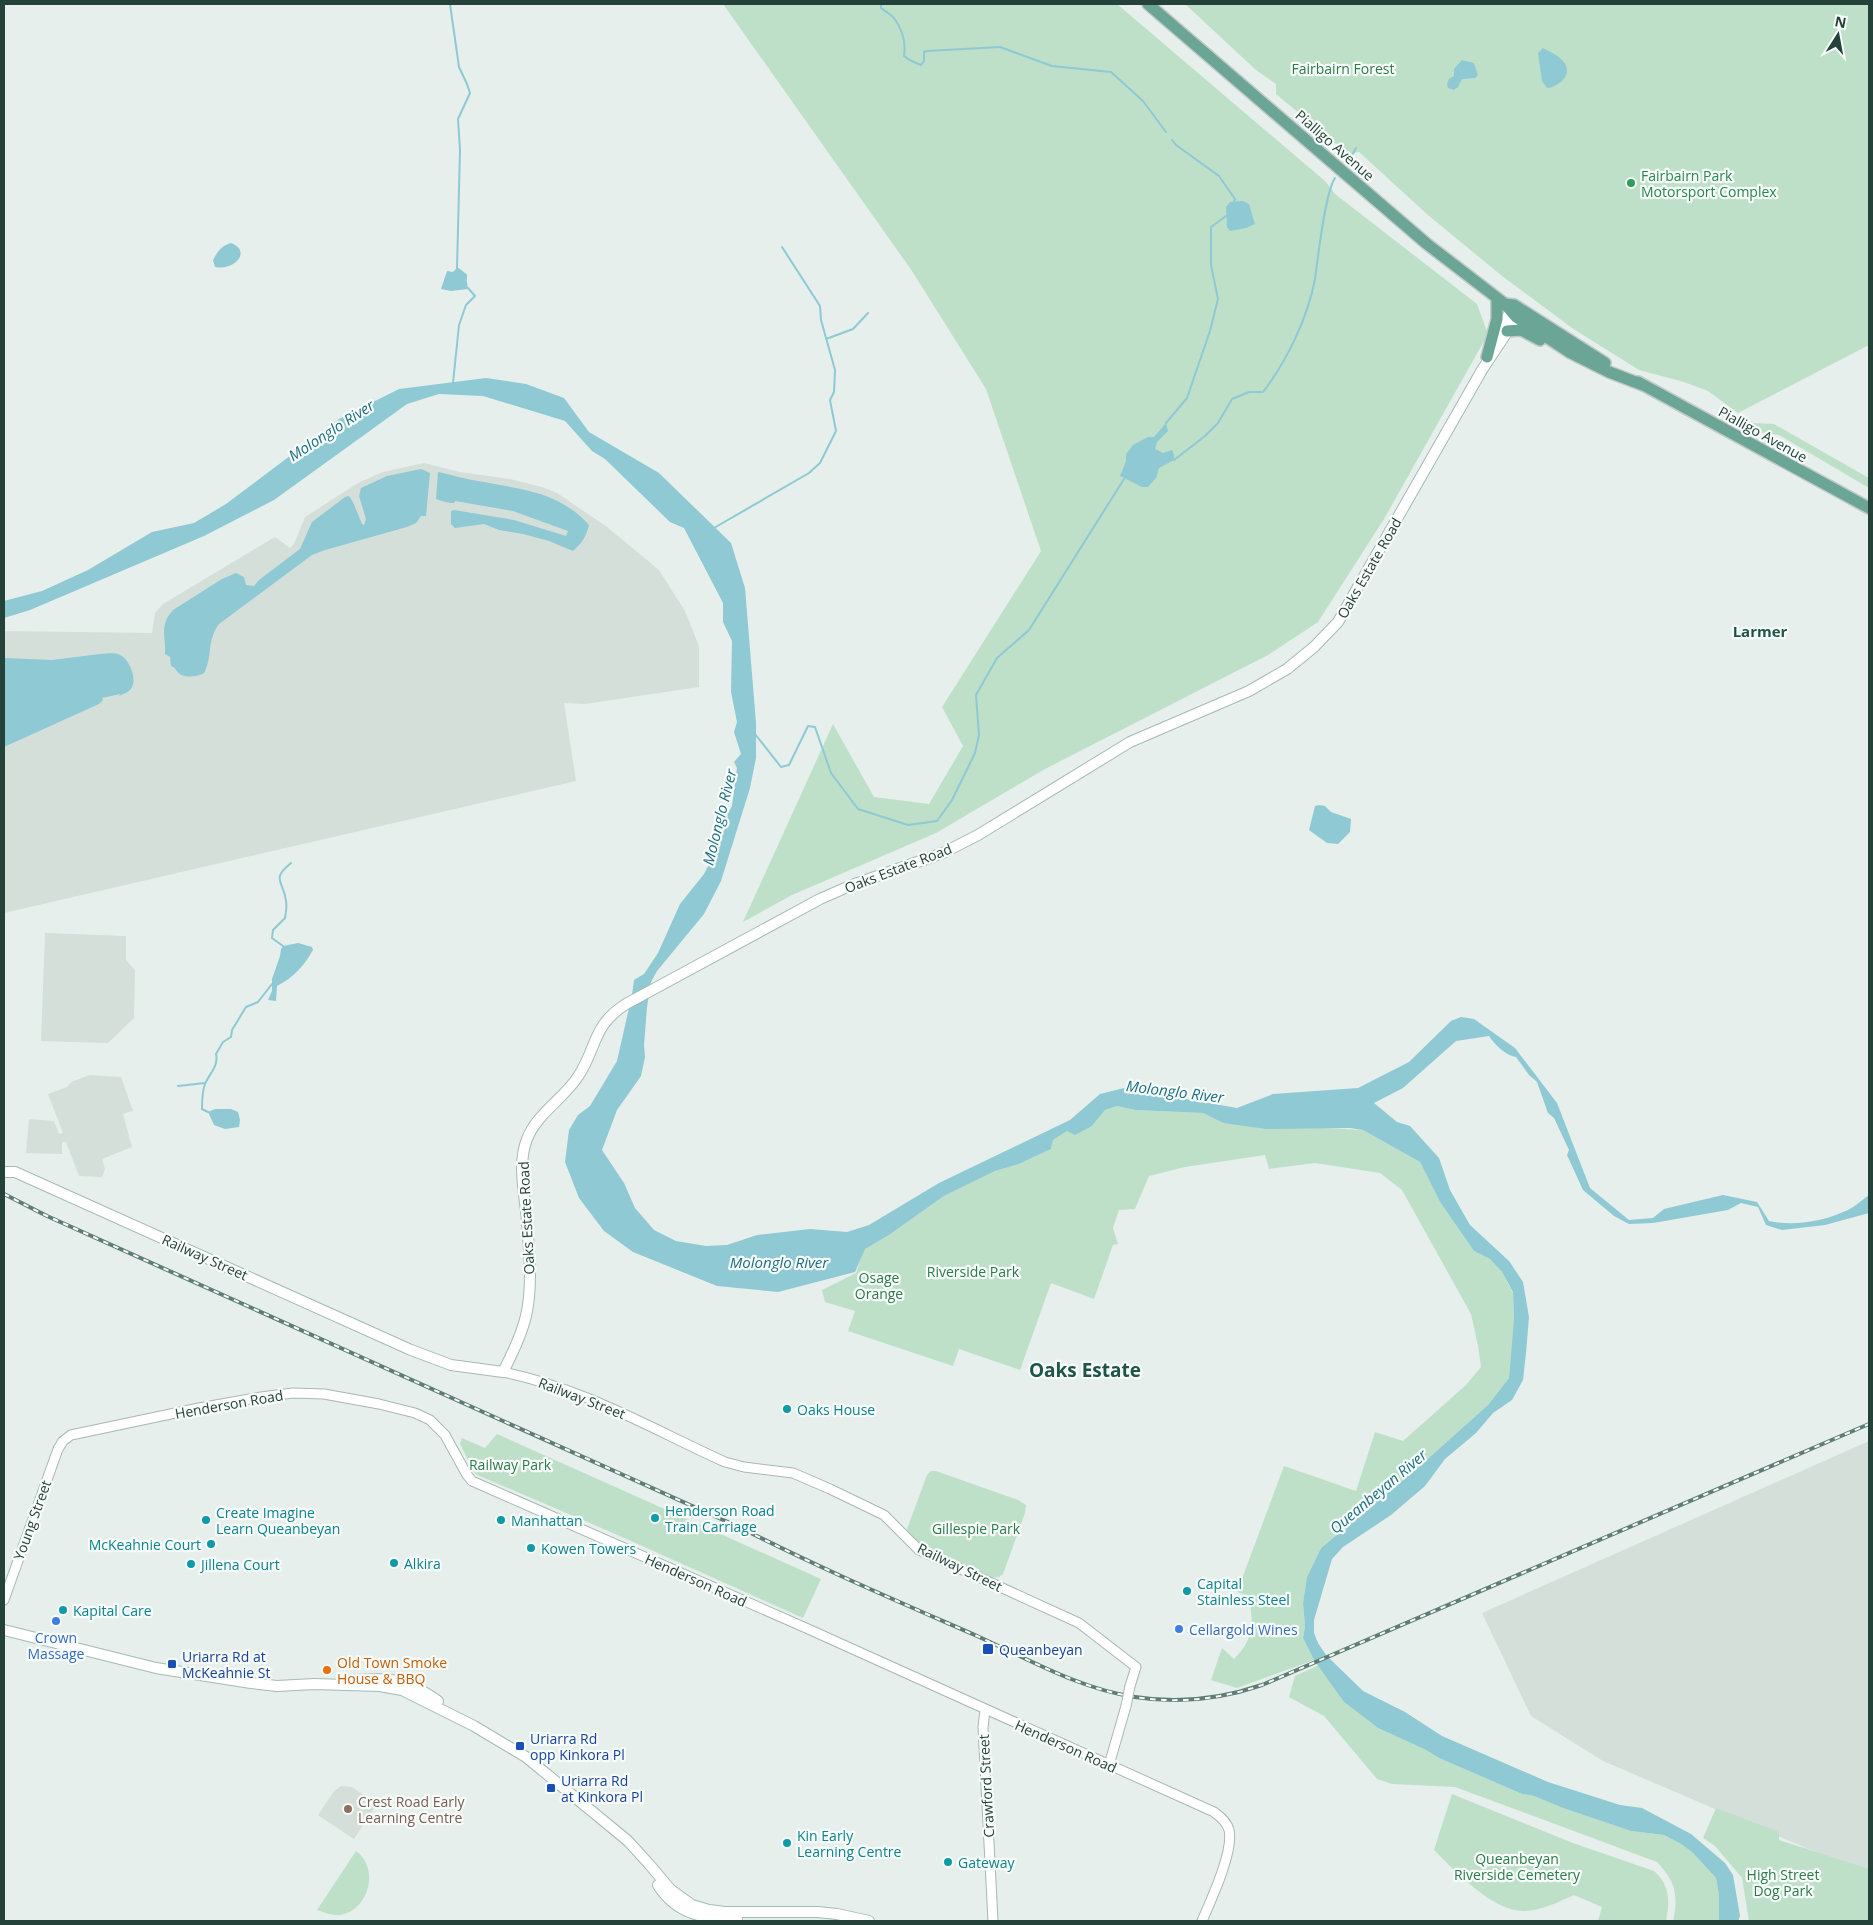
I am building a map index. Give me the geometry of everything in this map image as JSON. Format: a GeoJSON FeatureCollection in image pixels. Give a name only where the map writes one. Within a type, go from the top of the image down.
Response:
{"type":"FeatureCollection","features":[{"type":"Feature","properties":{"kind":"main road","name":"Pialligo Avenue"},"geometry":{"type":"LineString","coordinates":[[1148,4],[1428,244],[1569,352],[1643,386]]}},
{"type":"Feature","properties":{"kind":"main road","name":"Pialligo Avenue"},"geometry":{"type":"LineString","coordinates":[[1511,308],[1643,386],[1869,508]]}},
{"type":"Feature","properties":{"kind":"main road","name":"Oaks Estate Road"},"geometry":{"type":"LineString","coordinates":[[1486,361],[1507,331],[1511,308]]}},
{"type":"Feature","properties":{"kind":"main road","name":"Oaks Estate Road"},"geometry":{"type":"LineString","coordinates":[[503,1372],[523,1327],[528,1299],[530,1261],[522,1162],[526,1140],[536,1122],[575,1082],[585,1065],[596,1035],[615,1012],[626,1004],[661,987],[820,898],[935,856],[969,840],[1130,742],[1249,691],[1288,669],[1314,648],[1338,622],[1486,361],[1511,308]]}},
{"type":"Feature","properties":{"kind":"main road"},"geometry":{"type":"LineString","coordinates":[[1486,361],[1497,319],[1511,308]]}},
{"type":"Feature","properties":{"kind":"main road"},"geometry":{"type":"LineString","coordinates":[[1507,331],[1521,330],[1555,348],[1569,352]]}},
{"type":"Feature","properties":{"kind":"main road","name":"Railway Street"},"geometry":{"type":"LineString","coordinates":[[4,1172],[15,1172],[425,1356],[451,1365],[503,1372]]}},
{"type":"Feature","properties":{"kind":"main road"},"geometry":{"type":"LineString","coordinates":[[4,1630],[156,1668],[200,1674],[242,1675],[295,1685],[346,1680],[390,1683],[474,1726],[526,1757],[637,1850],[668,1898],[686,1911],[719,1919],[811,1915],[850,1921]]}},
{"type":"Feature","properties":{"kind":"main road"},"geometry":{"type":"LineString","coordinates":[[702,1916],[725,1912],[818,1912],[869,1921]]}},
{"type":"Feature","properties":{"kind":"street","name":"Railway Street"},"geometry":{"type":"LineString","coordinates":[[503,1372],[550,1384],[581,1395],[726,1462],[744,1467],[793,1473],[873,1509],[888,1518],[905,1538],[919,1550],[1079,1623],[1136,1667],[1108,1765]]}},
{"type":"Feature","properties":{"kind":"street","name":"Henderson Road"},"geometry":{"type":"LineString","coordinates":[[63,1441],[75,1434],[133,1421],[244,1400],[293,1393],[324,1394],[415,1413],[430,1420],[440,1430],[472,1481],[806,1628],[1221,1816],[1226,1822],[1230,1836],[1228,1850],[1202,1921]]}},
{"type":"Feature","properties":{"kind":"street","name":"Young Street"},"geometry":{"type":"LineString","coordinates":[[4,1600],[58,1449],[63,1441]]}},
{"type":"Feature","properties":{"kind":"street","name":"Crawford Street"},"geometry":{"type":"LineString","coordinates":[[985,1710],[983,1727],[993,1921]]}},
{"type":"Feature","properties":{"kind":"shaded area"},"geometry":{"type":"Polygon","coordinates":[[[424,463],[460,472],[510,479],[542,487],[557,493],[607,527],[659,570],[685,611],[699,646],[699,687],[585,704],[564,703],[576,781],[4,913],[4,631],[152,633],[155,613],[163,604],[275,537],[290,548],[294,544],[305,517],[358,483],[383,472],[424,463]]]}},
{"type":"Feature","properties":{"kind":"shaded area"},"geometry":{"type":"Polygon","coordinates":[[[45,933],[126,936],[126,960],[135,970],[134,1018],[108,1043],[41,1041],[45,933]]]}},
{"type":"Feature","properties":{"kind":"shaded area"},"geometry":{"type":"Polygon","coordinates":[[[90,1075],[121,1077],[133,1111],[123,1114],[132,1147],[102,1159],[105,1169],[102,1177],[79,1176],[66,1142],[62,1142],[62,1154],[26,1153],[29,1119],[54,1121],[59,1134],[63,1133],[48,1094],[90,1075]]]}},
{"type":"Feature","properties":{"kind":"shaded area"},"geometry":{"type":"Polygon","coordinates":[[[1869,1441],[1869,1875],[1603,1761],[1531,1716],[1482,1613],[1869,1441]]]}},
{"type":"Feature","properties":{"kind":"shaded area","name":"Crest Road Early Learning Centre"},"geometry":{"type":"Polygon","coordinates":[[[341,1786],[352,1787],[377,1804],[354,1839],[318,1815],[334,1791],[341,1786]]]}},
{"type":"Feature","properties":{"kind":"green space"},"geometry":{"type":"Polygon","coordinates":[[[723,4],[1117,4],[1325,181],[1335,194],[1477,304],[1488,334],[1384,519],[1318,622],[1268,655],[1045,769],[936,833],[792,895],[743,922],[833,724],[874,797],[929,804],[963,746],[942,707],[1041,551],[986,389],[912,271],[723,4]]]}},
{"type":"Feature","properties":{"kind":"green space","name":"Fairbairn Park Motorsport Complex"},"geometry":{"type":"Polygon","coordinates":[[[1185,4],[1869,4],[1869,345],[1738,413],[1708,391],[1684,382],[1639,370],[1572,328],[1502,276],[1428,215],[1359,152],[1348,154],[1276,94],[1276,84],[1256,70],[1185,4]]]}},
{"type":"Feature","properties":{"kind":"green space"},"geometry":{"type":"Polygon","coordinates":[[[1751,423],[1774,424],[1869,478],[1869,488],[1779,435],[1751,431],[1751,423]]]}},
{"type":"Feature","properties":{"kind":"green space","name":"Riverside Park"},"geometry":{"type":"Polygon","coordinates":[[[1117,1106],[1135,1110],[1203,1113],[1223,1123],[1363,1130],[1420,1162],[1440,1202],[1474,1251],[1490,1259],[1502,1272],[1513,1293],[1514,1317],[1509,1378],[1488,1405],[1412,1473],[1321,1548],[1307,1577],[1303,1603],[1305,1626],[1303,1638],[1314,1660],[1237,1688],[1211,1680],[1222,1648],[1234,1659],[1249,1637],[1252,1623],[1249,1596],[1237,1592],[1284,1466],[1356,1491],[1375,1432],[1403,1441],[1466,1385],[1481,1367],[1471,1314],[1402,1190],[1380,1173],[1315,1163],[1269,1169],[1265,1155],[1185,1167],[1149,1176],[1135,1209],[1119,1210],[1113,1228],[1118,1244],[1113,1245],[1094,1299],[1051,1283],[1020,1370],[959,1349],[953,1366],[848,1331],[855,1311],[825,1302],[822,1290],[856,1273],[864,1249],[889,1235],[944,1196],[995,1171],[1019,1164],[1051,1149],[1053,1140],[1067,1131],[1092,1126],[1105,1110],[1117,1106]]]}},
{"type":"Feature","properties":{"kind":"green space","name":"Railway Park"},"geometry":{"type":"Polygon","coordinates":[[[497,1434],[821,1579],[803,1618],[475,1474],[460,1444],[462,1438],[485,1448],[497,1434]]]}},
{"type":"Feature","properties":{"kind":"green space","name":"Gillespie Park"},"geometry":{"type":"Polygon","coordinates":[[[931,1471],[936,1471],[1018,1500],[1026,1505],[1025,1513],[1003,1574],[999,1577],[991,1578],[924,1548],[909,1536],[907,1529],[927,1475],[931,1471]]]}},
{"type":"Feature","properties":{"kind":"green space"},"geometry":{"type":"Polygon","coordinates":[[[1319,1665],[1344,1702],[1378,1728],[1439,1758],[1522,1794],[1534,1796],[1631,1831],[1664,1835],[1681,1844],[1692,1852],[1716,1878],[1719,1895],[1719,1921],[1673,1921],[1676,1903],[1674,1889],[1672,1882],[1657,1862],[1455,1787],[1392,1784],[1377,1779],[1324,1716],[1289,1697],[1295,1676],[1319,1665]]]}},
{"type":"Feature","properties":{"kind":"green space","name":"Queanbeyan Riverside Cemetery"},"geometry":{"type":"Polygon","coordinates":[[[1452,1794],[1573,1843],[1654,1871],[1663,1882],[1668,1894],[1666,1921],[1598,1921],[1602,1907],[1574,1895],[1544,1907],[1526,1911],[1514,1910],[1488,1898],[1464,1879],[1434,1850],[1452,1794]]]}},
{"type":"Feature","properties":{"kind":"green space","name":"High Street Dog Park"},"geometry":{"type":"Polygon","coordinates":[[[1716,1808],[1779,1832],[1779,1840],[1869,1869],[1869,1921],[1749,1921],[1742,1878],[1715,1846],[1703,1838],[1716,1808]]]}},
{"type":"Feature","properties":{"kind":"green space"},"geometry":{"type":"Polygon","coordinates":[[[356,1851],[363,1858],[368,1868],[368,1888],[364,1897],[358,1906],[350,1912],[340,1915],[317,1910],[356,1851]]]}},
{"type":"Feature","properties":{"kind":"water"},"geometry":{"type":"Polygon","coordinates":[[[1543,48],[1561,59],[1567,70],[1561,82],[1547,88],[1542,81],[1538,53],[1543,48]]]}},
{"type":"Feature","properties":{"kind":"water"},"geometry":{"type":"Polygon","coordinates":[[[1462,60],[1474,63],[1478,75],[1475,78],[1462,79],[1454,90],[1448,88],[1447,84],[1449,79],[1454,76],[1454,69],[1462,60]]]}},
{"type":"Feature","properties":{"kind":"water"},"geometry":{"type":"Polygon","coordinates":[[[1243,201],[1249,204],[1255,224],[1230,231],[1227,227],[1226,207],[1230,202],[1243,201]]]}},
{"type":"Feature","properties":{"kind":"water"},"geometry":{"type":"Polygon","coordinates":[[[231,243],[237,246],[240,251],[238,260],[229,266],[215,267],[213,260],[217,254],[222,247],[231,243]]]}},
{"type":"Feature","properties":{"kind":"water"},"geometry":{"type":"Polygon","coordinates":[[[457,268],[466,275],[468,289],[451,291],[441,289],[447,271],[453,272],[457,268]]]}},
{"type":"Feature","properties":{"kind":"water","name":"Molonglo River"},"geometry":{"type":"Polygon","coordinates":[[[486,378],[526,384],[564,398],[589,432],[659,473],[731,543],[745,588],[756,723],[756,758],[750,788],[721,881],[704,914],[657,971],[651,982],[647,1007],[645,1057],[641,1076],[617,1110],[602,1150],[624,1183],[635,1208],[654,1230],[676,1241],[706,1246],[727,1245],[757,1235],[810,1229],[847,1232],[869,1225],[939,1183],[1070,1120],[1100,1094],[1124,1088],[1237,1108],[1273,1094],[1358,1088],[1409,1062],[1451,1021],[1461,1017],[1474,1019],[1515,1048],[1557,1103],[1590,1188],[1629,1220],[1653,1218],[1664,1209],[1723,1195],[1757,1202],[1769,1221],[1787,1223],[1806,1222],[1846,1211],[1869,1195],[1869,1213],[1825,1225],[1782,1230],[1766,1225],[1758,1207],[1741,1203],[1728,1210],[1653,1223],[1629,1224],[1614,1216],[1583,1190],[1567,1155],[1569,1150],[1554,1118],[1548,1113],[1537,1082],[1529,1075],[1516,1057],[1501,1049],[1489,1036],[1456,1041],[1403,1088],[1374,1103],[1397,1122],[1410,1126],[1439,1158],[1450,1190],[1470,1225],[1509,1261],[1523,1282],[1529,1317],[1526,1353],[1523,1380],[1512,1400],[1493,1413],[1476,1433],[1445,1459],[1425,1486],[1391,1515],[1343,1547],[1332,1559],[1314,1620],[1314,1633],[1318,1643],[1326,1655],[1363,1691],[1405,1712],[1442,1736],[1548,1782],[1620,1805],[1642,1808],[1691,1834],[1725,1863],[1733,1875],[1740,1916],[1738,1921],[1719,1921],[1719,1895],[1716,1878],[1692,1852],[1681,1844],[1664,1835],[1631,1831],[1534,1796],[1522,1794],[1439,1758],[1378,1728],[1344,1702],[1314,1660],[1303,1638],[1305,1626],[1303,1603],[1307,1577],[1321,1548],[1412,1473],[1488,1405],[1509,1378],[1514,1317],[1513,1292],[1502,1272],[1490,1259],[1474,1251],[1440,1202],[1420,1162],[1363,1130],[1350,1128],[1266,1129],[1223,1123],[1203,1113],[1135,1110],[1117,1106],[1105,1110],[1092,1126],[1075,1135],[1067,1131],[1053,1140],[1051,1149],[1019,1164],[995,1171],[944,1196],[889,1235],[865,1249],[855,1272],[778,1292],[717,1286],[633,1252],[604,1231],[579,1198],[565,1162],[569,1130],[578,1115],[590,1106],[617,1061],[634,980],[644,974],[658,953],[680,904],[704,874],[713,857],[717,834],[732,806],[737,768],[734,762],[741,754],[734,732],[737,722],[731,692],[732,641],[723,622],[723,603],[684,528],[670,522],[605,459],[592,451],[565,421],[483,396],[439,394],[407,404],[274,500],[204,536],[30,610],[4,618],[4,601],[42,591],[88,570],[152,532],[194,523],[226,504],[339,419],[399,389],[486,378]]]}},
{"type":"Feature","properties":{"kind":"water"},"geometry":{"type":"Polygon","coordinates":[[[1166,423],[1168,431],[1157,442],[1155,449],[1163,453],[1172,450],[1174,460],[1159,468],[1156,478],[1148,487],[1142,487],[1120,476],[1126,461],[1126,454],[1133,445],[1148,437],[1154,437],[1166,423]]]}},
{"type":"Feature","properties":{"kind":"water"},"geometry":{"type":"Polygon","coordinates":[[[421,469],[430,473],[426,516],[421,516],[416,523],[407,527],[312,555],[219,624],[212,637],[207,667],[204,673],[195,676],[185,676],[171,666],[170,657],[165,654],[164,631],[166,621],[173,610],[222,579],[236,573],[244,577],[246,585],[254,586],[259,580],[300,549],[312,522],[345,497],[349,496],[364,525],[366,519],[359,496],[361,488],[387,476],[421,469]]]}},
{"type":"Feature","properties":{"kind":"water"},"geometry":{"type":"Polygon","coordinates":[[[438,472],[541,494],[566,505],[578,514],[589,525],[586,533],[573,551],[549,541],[499,530],[484,524],[455,528],[451,524],[451,511],[454,510],[514,520],[566,536],[568,531],[513,511],[455,501],[454,503],[449,503],[436,499],[438,472]]]}},
{"type":"Feature","properties":{"kind":"water"},"geometry":{"type":"Polygon","coordinates":[[[100,654],[118,654],[126,660],[134,679],[130,690],[119,696],[120,694],[102,698],[103,700],[99,704],[4,747],[4,658],[52,660],[100,654]]]}},
{"type":"Feature","properties":{"kind":"water"},"geometry":{"type":"Polygon","coordinates":[[[1315,806],[1325,806],[1331,812],[1351,819],[1350,832],[1338,844],[1327,843],[1309,830],[1315,806]]]}},
{"type":"Feature","properties":{"kind":"water"},"geometry":{"type":"Polygon","coordinates":[[[298,943],[312,947],[313,950],[298,971],[277,986],[276,1001],[268,1000],[272,991],[272,979],[281,949],[283,946],[298,943]]]}},
{"type":"Feature","properties":{"kind":"water"},"geometry":{"type":"Polygon","coordinates":[[[215,1109],[231,1109],[238,1112],[239,1127],[225,1129],[214,1125],[208,1112],[215,1109]]]}},
{"type":"Feature","properties":{"kind":"waterway"},"geometry":{"type":"LineString","coordinates":[[450,4],[459,67],[470,93],[458,119],[460,150],[457,268],[466,275],[466,279]]}},
{"type":"Feature","properties":{"kind":"waterway"},"geometry":{"type":"LineString","coordinates":[[881,4],[881,8],[894,18],[903,36],[904,56],[914,62],[921,65],[924,61],[924,52],[927,51],[1000,47],[1052,66],[1111,72],[1143,101],[1166,132]]}},
{"type":"Feature","properties":{"kind":"waterway"},"geometry":{"type":"LineString","coordinates":[[1172,140],[1176,145],[1219,176],[1235,199],[1234,202]]}},
{"type":"Feature","properties":{"kind":"waterway"},"geometry":{"type":"LineString","coordinates":[[1350,159],[1356,148]]}},
{"type":"Feature","properties":{"kind":"waterway"},"geometry":{"type":"LineString","coordinates":[[1174,460],[1205,436],[1218,423],[1232,399],[1249,392],[1263,392],[1288,353],[1302,323],[1312,293],[1325,211],[1331,185],[1335,178]]}},
{"type":"Feature","properties":{"kind":"waterway"},"geometry":{"type":"LineString","coordinates":[[1166,423],[1187,398],[1210,331],[1218,299],[1211,265],[1211,227],[1226,216]]}},
{"type":"Feature","properties":{"kind":"waterway"},"geometry":{"type":"LineString","coordinates":[[714,528],[809,473],[820,463],[836,431],[830,400],[834,392],[835,370],[821,320],[820,306],[782,247]]}},
{"type":"Feature","properties":{"kind":"waterway"},"geometry":{"type":"LineString","coordinates":[[453,383],[459,325],[466,305],[475,296],[468,288]]}},
{"type":"Feature","properties":{"kind":"waterway"},"geometry":{"type":"LineString","coordinates":[[826,339],[853,329],[868,313]]}},
{"type":"Feature","properties":{"kind":"waterway"},"geometry":{"type":"LineString","coordinates":[[755,734],[781,767],[789,765],[808,726],[815,727],[831,773],[858,809],[908,825],[937,821],[952,800],[975,753],[979,735],[976,695],[997,658],[1029,630],[1124,479]]}},
{"type":"Feature","properties":{"kind":"waterway"},"geometry":{"type":"LineString","coordinates":[[283,946],[272,938],[273,930],[285,918],[285,894],[280,877],[281,873],[291,863]]}},
{"type":"Feature","properties":{"kind":"waterway"},"geometry":{"type":"LineString","coordinates":[[208,1112],[202,1109],[203,1093],[205,1084],[215,1066],[216,1054],[223,1042],[231,1037],[232,1030],[246,1007],[258,1002],[272,984]]}},
{"type":"Feature","properties":{"kind":"waterway"},"geometry":{"type":"LineString","coordinates":[[178,1086],[205,1083]]}},
{"type":"Feature","properties":{"kind":"railway"},"geometry":{"type":"LineString","coordinates":[[4,1194],[47,1216],[739,1527],[827,1570],[1054,1672],[1115,1693],[1151,1699],[1200,1699],[1231,1694],[1262,1685],[1869,1424]]}},
{"type":"Feature","properties":{"kind":"place","name":"Fairbairn Park Motorsport Complex"},"geometry":{"type":"Point","coordinates":[1631,183]}},
{"type":"Feature","properties":{"kind":"place","name":"Oaks House"},"geometry":{"type":"Point","coordinates":[787,1409]}},
{"type":"Feature","properties":{"kind":"place","name":"Henderson Road Train Carriage"},"geometry":{"type":"Point","coordinates":[655,1518]}},
{"type":"Feature","properties":{"kind":"place","name":"Create Imagine Learn Queanbeyan"},"geometry":{"type":"Point","coordinates":[206,1520]}},
{"type":"Feature","properties":{"kind":"place","name":"Manhattan"},"geometry":{"type":"Point","coordinates":[501,1520]}},
{"type":"Feature","properties":{"kind":"place","name":"McKeahnie Court"},"geometry":{"type":"Point","coordinates":[211,1544]}},
{"type":"Feature","properties":{"kind":"place","name":"Kowen Towers"},"geometry":{"type":"Point","coordinates":[531,1548]}},
{"type":"Feature","properties":{"kind":"place","name":"Alkira"},"geometry":{"type":"Point","coordinates":[394,1563]}},
{"type":"Feature","properties":{"kind":"place","name":"Jillena Court"},"geometry":{"type":"Point","coordinates":[191,1564]}},
{"type":"Feature","properties":{"kind":"place","name":"Capital Stainless Steel"},"geometry":{"type":"Point","coordinates":[1187,1591]}},
{"type":"Feature","properties":{"kind":"place","name":"Kapital Care"},"geometry":{"type":"Point","coordinates":[63,1610]}},
{"type":"Feature","properties":{"kind":"place","name":"Crown Massage"},"geometry":{"type":"Point","coordinates":[56,1621]}},
{"type":"Feature","properties":{"kind":"place","name":"Cellargold Wines"},"geometry":{"type":"Point","coordinates":[1179,1629]}},
{"type":"Feature","properties":{"kind":"place","name":"Queanbeyan"},"geometry":{"type":"Point","coordinates":[988,1649]}},
{"type":"Feature","properties":{"kind":"place","name":"Uriarra Rd at McKeahnie St"},"geometry":{"type":"Point","coordinates":[172,1664]}},
{"type":"Feature","properties":{"kind":"place","name":"Old Town Smoke House & BBQ"},"geometry":{"type":"Point","coordinates":[327,1670]}},
{"type":"Feature","properties":{"kind":"place","name":"Uriarra Rd opp Kinkora Pl"},"geometry":{"type":"Point","coordinates":[520,1746]}},
{"type":"Feature","properties":{"kind":"place","name":"Uriarra Rd at Kinkora Pl"},"geometry":{"type":"Point","coordinates":[551,1788]}},
{"type":"Feature","properties":{"kind":"place","name":"Crest Road Early Learning Centre"},"geometry":{"type":"Point","coordinates":[348,1809]}},
{"type":"Feature","properties":{"kind":"place","name":"Kin Early Learning Centre"},"geometry":{"type":"Point","coordinates":[787,1843]}},
{"type":"Feature","properties":{"kind":"place","name":"Gateway"},"geometry":{"type":"Point","coordinates":[948,1862]}},
{"type":"Feature","properties":{"kind":"district","name":"Larmer"},"geometry":{"type":"Point","coordinates":[1760,631]}},
{"type":"Feature","properties":{"kind":"district","name":"Oaks Estate"},"geometry":{"type":"Point","coordinates":[1085,1370]}},
{"type":"Feature","properties":{"kind":"park label","name":"Fairbairn Forest"},"geometry":{"type":"Point","coordinates":[1343,68]}},
{"type":"Feature","properties":{"kind":"park label","name":"Osage Orange"},"geometry":{"type":"Point","coordinates":[879,1286]}},
{"type":"Feature","properties":{"kind":"water label","name":"Queanbeyan River"},"geometry":{"type":"Point","coordinates":[1378,1491]}}]}
